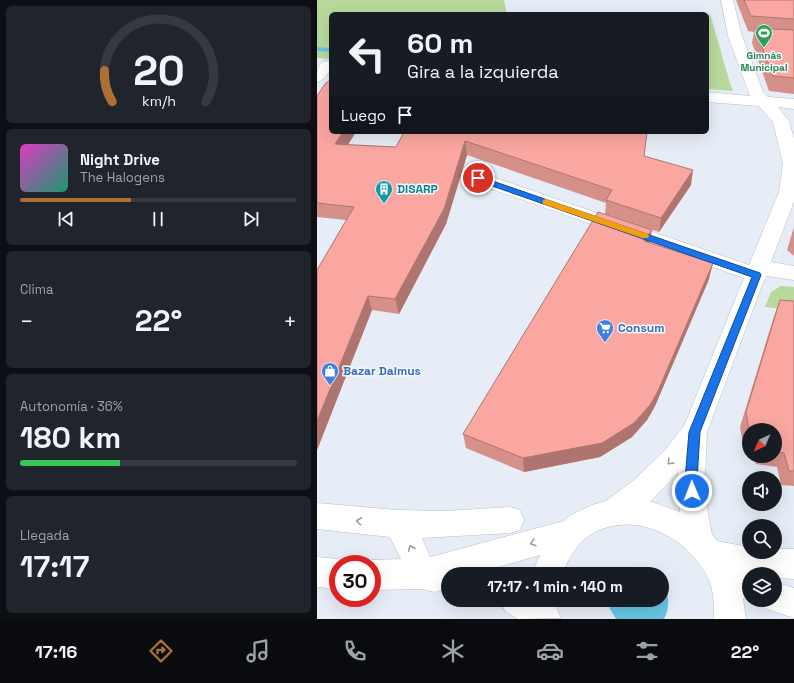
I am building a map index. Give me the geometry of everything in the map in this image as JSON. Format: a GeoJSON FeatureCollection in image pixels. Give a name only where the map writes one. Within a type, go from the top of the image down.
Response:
{"type":"FeatureCollection","features":[{"type":"Feature","properties":{"kind":"street"},"geometry":{"type":"LineString","coordinates":[[727,0],[742,36],[756,93],[781,121],[792,164],[788,192],[695,432],[691,480],[694,514],[727,594],[730,619]]}},
{"type":"Feature","properties":{"kind":"street"},"geometry":{"type":"LineString","coordinates":[[317,77],[325,65]]}},
{"type":"Feature","properties":{"kind":"street"},"geometry":{"type":"LineString","coordinates":[[709,97],[794,104]]}},
{"type":"Feature","properties":{"kind":"street"},"geometry":{"type":"LineString","coordinates":[[478,178],[758,271],[794,273]]}},
{"type":"Feature","properties":{"kind":"street"},"geometry":{"type":"LineString","coordinates":[[381,575],[435,577],[570,533],[590,520],[615,511],[643,490],[673,459],[695,432]]}},
{"type":"Feature","properties":{"kind":"street"},"geometry":{"type":"LineString","coordinates":[[615,511],[643,511],[670,520],[691,534],[710,555],[742,579]]}},
{"type":"Feature","properties":{"kind":"street"},"geometry":{"type":"LineString","coordinates":[[317,516],[398,524],[468,524],[511,520]]}},
{"type":"Feature","properties":{"kind":"street"},"geometry":{"type":"LineString","coordinates":[[398,524],[409,542],[435,577]]}},
{"type":"Feature","properties":{"kind":"street"},"geometry":{"type":"LineString","coordinates":[[549,567],[553,556],[570,533]]}},
{"type":"Feature","properties":{"kind":"street"},"geometry":{"type":"LineString","coordinates":[[710,555],[754,564],[794,564]]}},
{"type":"Feature","properties":{"kind":"street"},"geometry":{"type":"LineString","coordinates":[[317,572],[329,573]]}},
{"type":"Feature","properties":{"kind":"street"},"geometry":{"type":"LineString","coordinates":[[782,599],[794,603]]}},
{"type":"Feature","properties":{"kind":"street"},"geometry":{"type":"LineString","coordinates":[[532,607],[544,612]]}},
{"type":"Feature","properties":{"kind":"green space"},"geometry":{"type":"Polygon","coordinates":[[[317,0],[504,0],[507,12],[329,12],[329,59],[317,58],[317,0]]]}},
{"type":"Feature","properties":{"kind":"green space"},"geometry":{"type":"Polygon","coordinates":[[[710,14],[733,91],[709,89],[710,14]]]}},
{"type":"Feature","properties":{"kind":"green space"},"geometry":{"type":"Polygon","coordinates":[[[781,286],[794,287],[794,310],[765,307],[771,292],[781,286]]]}},
{"type":"Feature","properties":{"kind":"water"},"geometry":{"type":"Polygon","coordinates":[[[610,607],[668,607],[664,619],[616,619],[610,607]]]}},
{"type":"Feature","properties":{"kind":"building"},"geometry":{"type":"Polygon","coordinates":[[[744,0],[794,0],[794,19],[751,16],[744,0]]]}},
{"type":"Feature","properties":{"kind":"building"},"geometry":{"type":"Polygon","coordinates":[[[755,28],[794,30],[794,78],[773,76],[755,28]]]}},
{"type":"Feature","properties":{"kind":"building"},"geometry":{"type":"Polygon","coordinates":[[[329,81],[329,134],[342,134],[335,144],[396,147],[403,134],[647,134],[644,156],[693,170],[661,218],[606,200],[612,190],[465,141],[444,209],[395,299],[368,296],[317,421],[317,270],[354,207],[317,203],[317,96],[329,81]]]}},
{"type":"Feature","properties":{"kind":"building","name":"Consum"},"geometry":{"type":"Polygon","coordinates":[[[598,212],[652,230],[644,241],[713,263],[658,391],[650,405],[634,423],[602,443],[523,458],[463,434],[598,212]]]}},
{"type":"Feature","properties":{"kind":"building"},"geometry":{"type":"Polygon","coordinates":[[[780,300],[794,301],[794,471],[789,471],[784,453],[782,453],[782,423],[748,423],[746,412],[780,300]]]}},
{"type":"Feature","properties":{"kind":"waterway"},"geometry":{"type":"LineString","coordinates":[[317,49],[329,50]]}},
{"type":"Feature","properties":{"kind":"slow traffic"},"geometry":{"type":"LineString","coordinates":[[546,202],[645,236]]}},
{"type":"Feature","properties":{"kind":"place","name":"Gimnàs Municipal"},"geometry":{"type":"Point","coordinates":[764,48]}},
{"type":"Feature","properties":{"kind":"place","name":"DISARP"},"geometry":{"type":"Point","coordinates":[384,204]}},
{"type":"Feature","properties":{"kind":"place","name":"Consum"},"geometry":{"type":"Point","coordinates":[605,343]}},
{"type":"Feature","properties":{"kind":"place","name":"Bazar Daimus"},"geometry":{"type":"Point","coordinates":[330,386]}},
{"type":"Feature","properties":{"kind":"route"},"geometry":{"type":"LineString","coordinates":[[478,178],[757,275],[695,432],[691,480],[692,491]]}}]}
